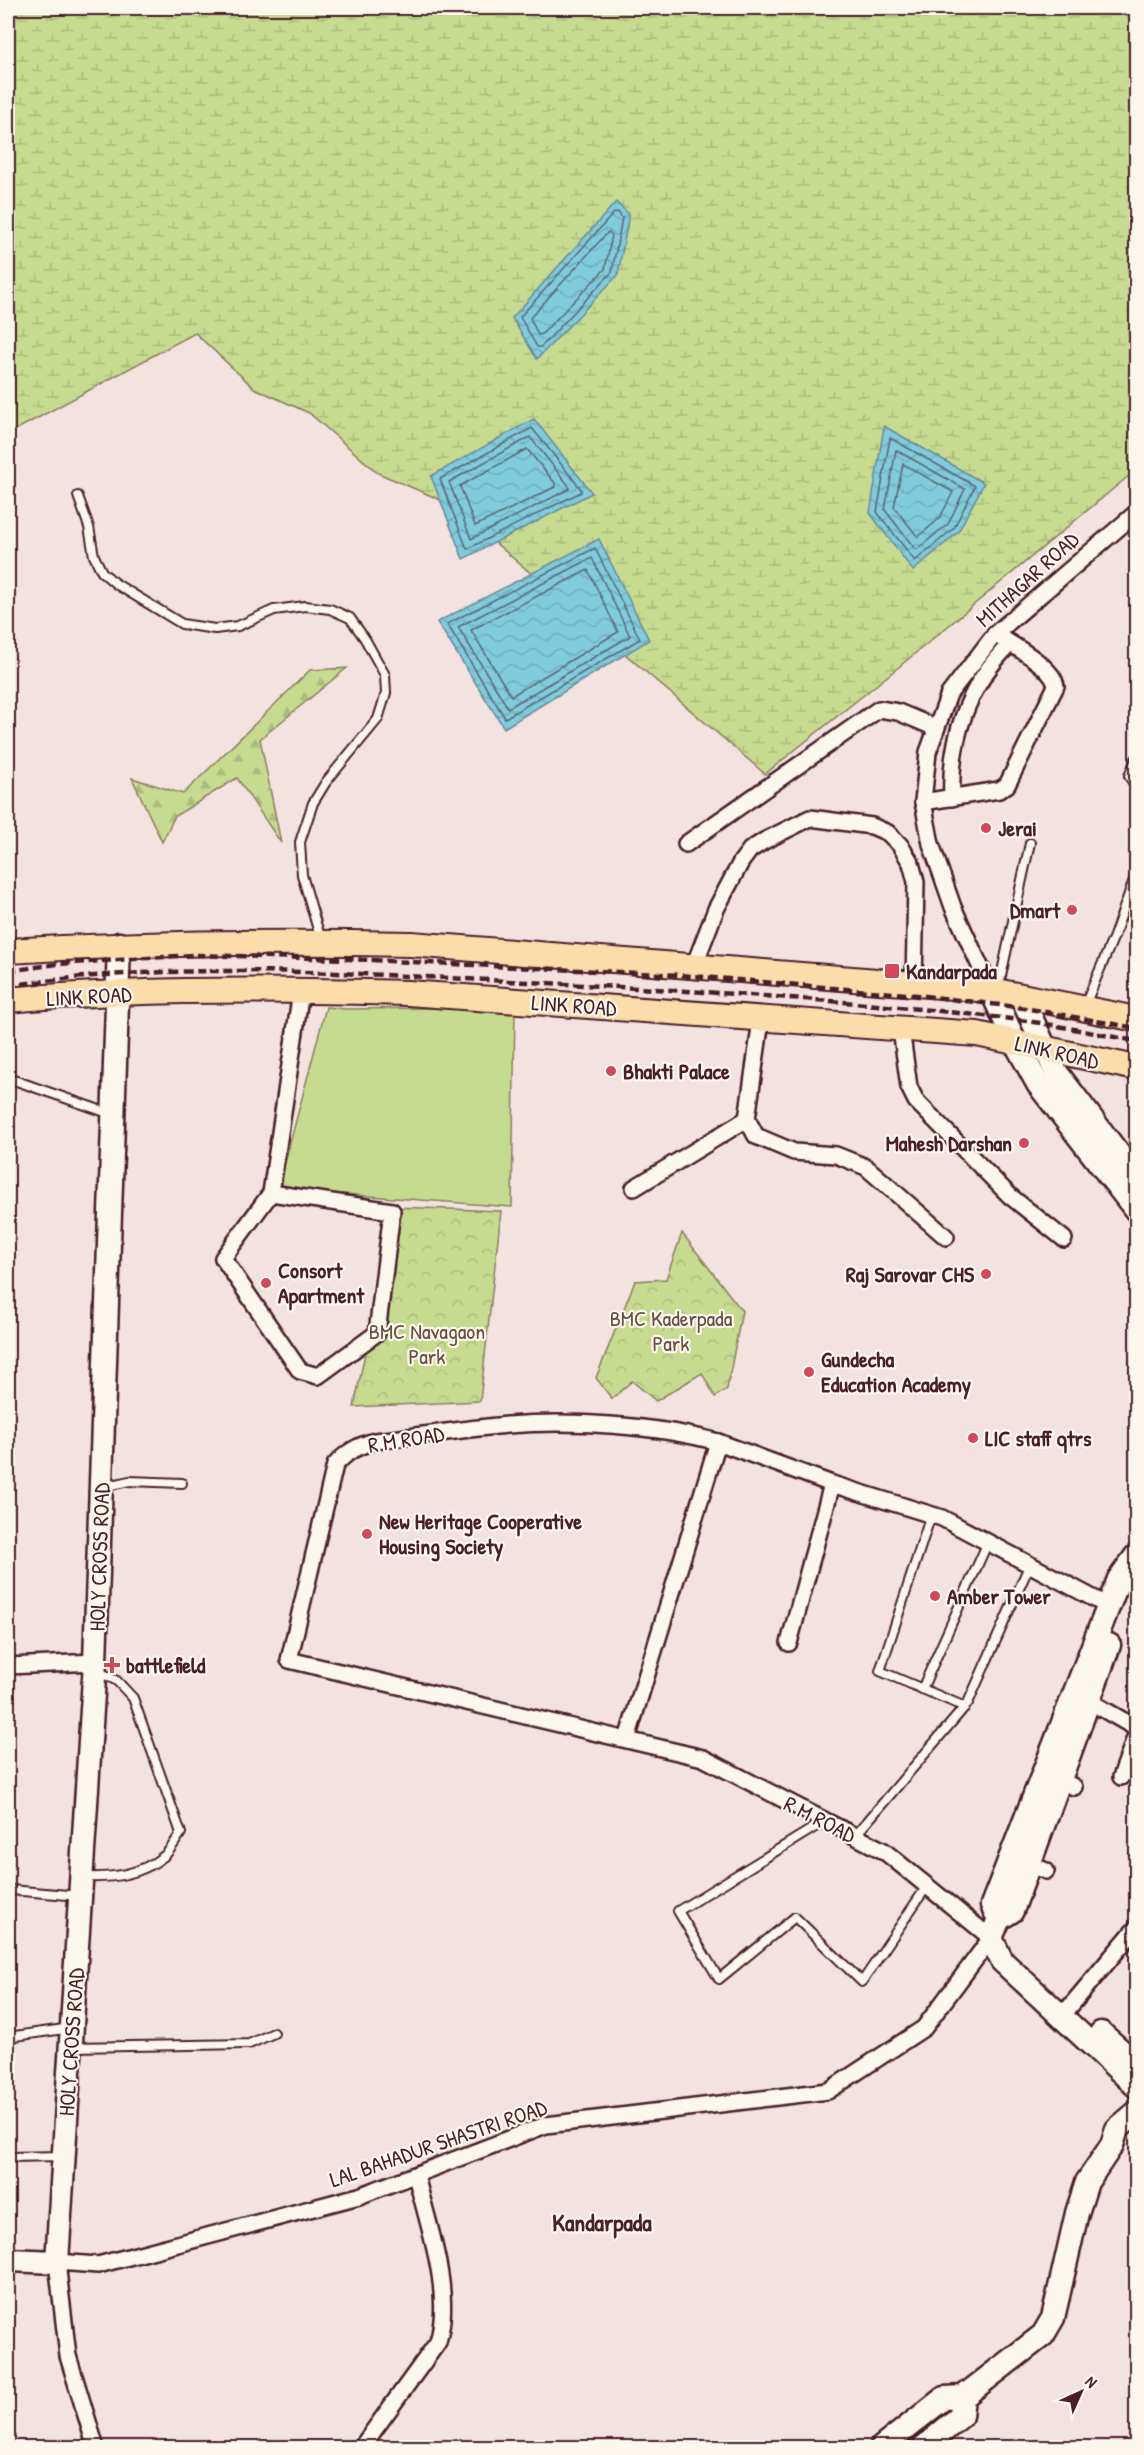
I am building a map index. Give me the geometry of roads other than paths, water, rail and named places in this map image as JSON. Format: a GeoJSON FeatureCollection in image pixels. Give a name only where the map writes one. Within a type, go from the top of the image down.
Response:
{"type":"FeatureCollection","features":[{"type":"Feature","properties":{"kind":"main road","name":"LINK ROAD"},"geometry":{"type":"LineString","coordinates":[[8,951],[118,944],[322,942],[411,944],[994,991],[1137,1019]]}},
{"type":"Feature","properties":{"kind":"main road","name":"HOLY CROSS ROAD"},"geometry":{"type":"LineString","coordinates":[[57,2262],[95,1666],[118,944]]}},
{"type":"Feature","properties":{"kind":"main road","name":"LINK ROAD"},"geometry":{"type":"LineString","coordinates":[[8,1000],[117,994],[301,991],[408,993],[977,1034],[1137,1068]]}},
{"type":"Feature","properties":{"kind":"main road"},"geometry":{"type":"LineString","coordinates":[[994,991],[1015,1042],[1038,1084],[1137,1210]]}},
{"type":"Feature","properties":{"kind":"main road"},"geometry":{"type":"LineString","coordinates":[[1021,996],[1056,1072],[1137,1177]]}},
{"type":"Feature","properties":{"kind":"main road"},"geometry":{"type":"LineString","coordinates":[[995,1928],[992,1905],[1029,1864],[1060,1780],[1108,1606],[1119,1579],[1137,1556]]}},
{"type":"Feature","properties":{"kind":"main road"},"geometry":{"type":"LineString","coordinates":[[1082,1697],[1137,1582]]}},
{"type":"Feature","properties":{"kind":"main road","name":"R M ROAD"},"geometry":{"type":"LineString","coordinates":[[995,1928],[1002,1961],[1137,2064]]}},
{"type":"Feature","properties":{"kind":"main road","name":"R M ROAD"},"geometry":{"type":"LineString","coordinates":[[1067,2012],[1137,2085]]}},
{"type":"Feature","properties":{"kind":"main road"},"geometry":{"type":"LineString","coordinates":[[881,2448],[944,2398],[963,2397],[1043,2335],[1053,2318],[1077,2213],[1087,2182],[1112,2145],[1117,2130],[1137,2113]]}},
{"type":"Feature","properties":{"kind":"main road"},"geometry":{"type":"LineString","coordinates":[[1112,2145],[1129,2139],[1137,2131]]}},
{"type":"Feature","properties":{"kind":"main road"},"geometry":{"type":"LineString","coordinates":[[8,2259],[57,2262]]}},
{"type":"Feature","properties":{"kind":"main road"},"geometry":{"type":"LineString","coordinates":[[923,2448],[962,2416],[963,2397]]}},
{"type":"Feature","properties":{"kind":"street","name":"MITHAGAR ROAD"},"geometry":{"type":"LineString","coordinates":[[994,991],[953,907],[931,844],[923,802],[927,752],[948,694],[995,634],[1137,513]]}},
{"type":"Feature","properties":{"kind":"street"},"geometry":{"type":"LineString","coordinates":[[923,802],[999,790],[1007,785],[1056,686],[1055,679],[1046,669],[995,634]]}},
{"type":"Feature","properties":{"kind":"street"},"geometry":{"type":"LineString","coordinates":[[952,798],[951,779],[956,742],[970,698],[991,662],[1010,644]]}},
{"type":"Feature","properties":{"kind":"street"},"geometry":{"type":"LineString","coordinates":[[686,844],[879,709],[898,712],[936,728]]}},
{"type":"Feature","properties":{"kind":"street"},"geometry":{"type":"LineString","coordinates":[[694,966],[716,909],[741,862],[750,850],[810,818],[872,826],[888,833],[900,845],[911,862],[916,882],[914,984]]}},
{"type":"Feature","properties":{"kind":"street"},"geometry":{"type":"LineString","coordinates":[[271,1193],[392,1211],[377,1333],[318,1376],[300,1371],[223,1258],[271,1193],[301,991]]}},
{"type":"Feature","properties":{"kind":"street"},"geometry":{"type":"LineString","coordinates":[[760,1020],[747,1119],[756,1136],[794,1152],[836,1155],[866,1167],[946,1237]]}},
{"type":"Feature","properties":{"kind":"street"},"geometry":{"type":"LineString","coordinates":[[901,1029],[909,1087],[916,1101],[1010,1197],[1064,1239]]}},
{"type":"Feature","properties":{"kind":"street"},"geometry":{"type":"LineString","coordinates":[[634,1188],[747,1119]]}},
{"type":"Feature","properties":{"kind":"street","name":"R M ROAD"},"geometry":{"type":"LineString","coordinates":[[718,1442],[686,1434],[585,1424],[508,1425],[375,1441],[356,1446],[335,1465],[289,1660],[703,1758],[884,1851],[927,1886],[995,1928]]}},
{"type":"Feature","properties":{"kind":"street"},"geometry":{"type":"LineString","coordinates":[[627,1739],[718,1442],[832,1484],[942,1518],[1108,1606]]}},
{"type":"Feature","properties":{"kind":"street"},"geometry":{"type":"LineString","coordinates":[[789,1643],[832,1484]]}},
{"type":"Feature","properties":{"kind":"street"},"geometry":{"type":"LineString","coordinates":[[8,1666],[95,1666]]}},
{"type":"Feature","properties":{"kind":"street"},"geometry":{"type":"LineString","coordinates":[[1082,1697],[1137,1728]]}},
{"type":"Feature","properties":{"kind":"street"},"geometry":{"type":"LineString","coordinates":[[1121,1777],[1137,1736]]}},
{"type":"Feature","properties":{"kind":"street","name":"LAL BAHADUR SHASTRI ROAD"},"geometry":{"type":"LineString","coordinates":[[57,2262],[98,2265],[359,2196],[546,2125],[828,2091],[924,2028],[995,1928]]}},
{"type":"Feature","properties":{"kind":"street"},"geometry":{"type":"LineString","coordinates":[[1067,2012],[1137,1928]]}},
{"type":"Feature","properties":{"kind":"street"},"geometry":{"type":"LineString","coordinates":[[361,2448],[438,2342],[443,2323],[443,2292],[416,2175]]}},
{"type":"Feature","properties":{"kind":"street"},"geometry":{"type":"LineString","coordinates":[[57,2262],[68,2356],[96,2448]]}},
{"type":"Feature","properties":{"kind":"lane"},"geometry":{"type":"LineString","coordinates":[[78,496],[89,527],[94,556],[102,572],[116,584],[183,624],[214,629],[238,626],[274,610],[305,606],[330,609],[350,618],[385,675],[386,693],[378,719],[326,782],[313,803],[300,842],[302,875],[322,942]]}},
{"type":"Feature","properties":{"kind":"lane"},"geometry":{"type":"LineString","coordinates":[[1137,759],[1129,776],[1137,787]]}},
{"type":"Feature","properties":{"kind":"lane"},"geometry":{"type":"LineString","coordinates":[[994,991],[1030,843]]}},
{"type":"Feature","properties":{"kind":"lane"},"geometry":{"type":"LineString","coordinates":[[1083,1009],[1137,874]]}},
{"type":"Feature","properties":{"kind":"lane"},"geometry":{"type":"LineString","coordinates":[[8,1078],[113,1115]]}},
{"type":"Feature","properties":{"kind":"lane"},"geometry":{"type":"LineString","coordinates":[[101,1488],[129,1481],[182,1483]]}},
{"type":"Feature","properties":{"kind":"lane"},"geometry":{"type":"LineString","coordinates":[[931,1515],[880,1671],[965,1707]]}},
{"type":"Feature","properties":{"kind":"lane"},"geometry":{"type":"LineString","coordinates":[[922,1689],[988,1542]]}},
{"type":"Feature","properties":{"kind":"lane"},"geometry":{"type":"LineString","coordinates":[[855,1836],[965,1707],[1030,1564]]}},
{"type":"Feature","properties":{"kind":"lane"},"geometry":{"type":"LineString","coordinates":[[10,1890],[81,1886],[136,1872],[165,1855],[181,1833],[133,1698],[117,1681],[95,1666]]}},
{"type":"Feature","properties":{"kind":"lane"},"geometry":{"type":"LineString","coordinates":[[825,1821],[678,1911],[719,1979],[795,1917],[862,1982],[927,1886]]}},
{"type":"Feature","properties":{"kind":"lane"},"geometry":{"type":"LineString","coordinates":[[8,2037],[71,2037],[249,2044],[274,2034]]}},
{"type":"Feature","properties":{"kind":"lane"},"geometry":{"type":"LineString","coordinates":[[8,2157],[64,2156]]}},
{"type":"Feature","properties":{"kind":"water"},"geometry":{"type":"Polygon","coordinates":[[[616,202],[629,214],[618,275],[537,359],[512,318],[616,202]]]}},
{"type":"Feature","properties":{"kind":"water"},"geometry":{"type":"Polygon","coordinates":[[[534,419],[592,493],[463,559],[431,476],[534,419]]]}},
{"type":"Feature","properties":{"kind":"water"},"geometry":{"type":"Polygon","coordinates":[[[884,426],[984,483],[958,532],[913,571],[870,513],[884,426]]]}},
{"type":"Feature","properties":{"kind":"water"},"geometry":{"type":"Polygon","coordinates":[[[599,539],[649,640],[504,728],[437,622],[599,539]]]}},
{"type":"Feature","properties":{"kind":"railway"},"geometry":{"type":"LineString","coordinates":[[8,971],[58,964],[193,955],[349,959],[680,975],[917,995],[1024,1008],[1136,1028]]}},
{"type":"Feature","properties":{"kind":"railway"},"geometry":{"type":"LineString","coordinates":[[8,986],[70,978],[195,971],[320,972],[445,978],[700,992],[891,1006],[1034,1022],[1136,1041]]}},
{"type":"Feature","properties":{"kind":"place","name":"Jerai"},"geometry":{"type":"Point","coordinates":[986,828]}},
{"type":"Feature","properties":{"kind":"place","name":"Dmart"},"geometry":{"type":"Point","coordinates":[1072,910]}},
{"type":"Feature","properties":{"kind":"place","name":"Kandarpada"},"geometry":{"type":"Point","coordinates":[892,971]}},
{"type":"Feature","properties":{"kind":"place","name":"Bhakti Palace"},"geometry":{"type":"Point","coordinates":[611,1071]}},
{"type":"Feature","properties":{"kind":"place","name":"Mahesh Darshan"},"geometry":{"type":"Point","coordinates":[1024,1143]}},
{"type":"Feature","properties":{"kind":"place","name":"Raj Sarovar CHS"},"geometry":{"type":"Point","coordinates":[986,1274]}},
{"type":"Feature","properties":{"kind":"place","name":"Consort Apartment"},"geometry":{"type":"Point","coordinates":[266,1283]}},
{"type":"Feature","properties":{"kind":"place","name":"Gundecha Education Academy"},"geometry":{"type":"Point","coordinates":[809,1372]}},
{"type":"Feature","properties":{"kind":"place","name":"LIC staff qtrs"},"geometry":{"type":"Point","coordinates":[973,1438]}},
{"type":"Feature","properties":{"kind":"place","name":"New Heritage Cooperative Housing Society"},"geometry":{"type":"Point","coordinates":[367,1534]}},
{"type":"Feature","properties":{"kind":"place","name":"Amber Tower"},"geometry":{"type":"Point","coordinates":[935,1596]}},
{"type":"Feature","properties":{"kind":"place","name":"battlefield"},"geometry":{"type":"Point","coordinates":[112,1665]}},
{"type":"Feature","properties":{"kind":"district","name":"Kandarpada"},"geometry":{"type":"Point","coordinates":[602,2223]}},
{"type":"Feature","properties":{"kind":"park label","name":"BMC Kaderpada Park"},"geometry":{"type":"Point","coordinates":[671,1330]}},
{"type":"Feature","properties":{"kind":"park label","name":"BMC Navagaon Park"},"geometry":{"type":"Point","coordinates":[427,1344]}}]}
